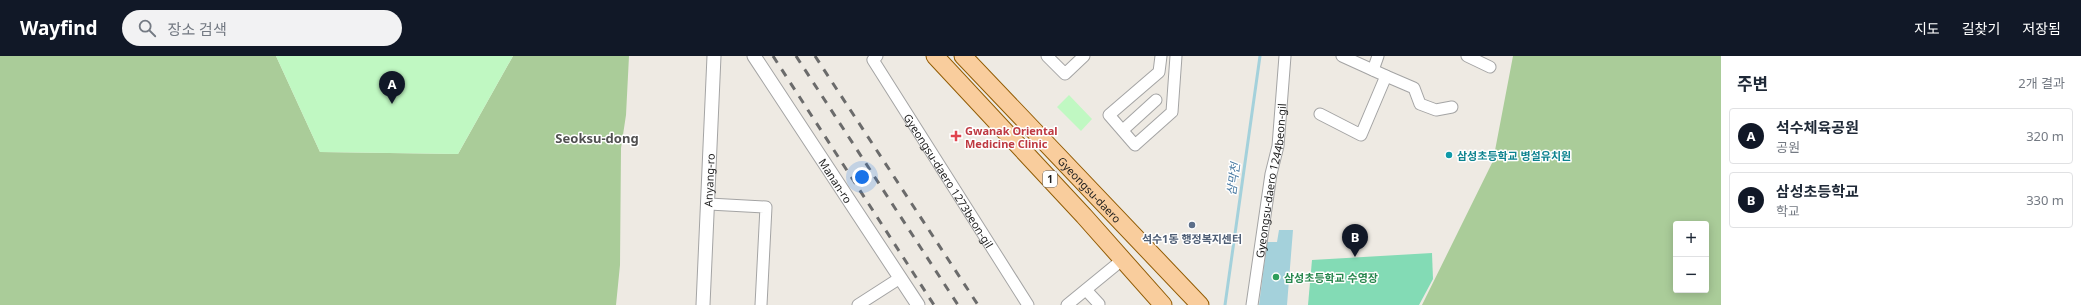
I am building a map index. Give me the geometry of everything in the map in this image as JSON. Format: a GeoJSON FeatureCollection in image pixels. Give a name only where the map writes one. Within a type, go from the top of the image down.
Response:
{"type":"FeatureCollection","features":[{"type":"Feature","properties":{"kind":"main road","name":"Gyeongsu-daero"},"geometry":{"type":"LineString","coordinates":[[935,56],[1084,216],[1162,305]]}},
{"type":"Feature","properties":{"kind":"main road","name":"Gyeongsu-daero"},"geometry":{"type":"LineString","coordinates":[[963,56],[981,77],[1200,305]]}},
{"type":"Feature","properties":{"kind":"main road"},"geometry":{"type":"LineString","coordinates":[[972,56],[981,77]]}},
{"type":"Feature","properties":{"kind":"street","name":"Anyang-ro"},"geometry":{"type":"LineString","coordinates":[[703,305],[714,56]]}},
{"type":"Feature","properties":{"kind":"street","name":"Manan-ro"},"geometry":{"type":"LineString","coordinates":[[754,56],[918,305]]}},
{"type":"Feature","properties":{"kind":"street","name":"Gyeongsu-daero 1273beon-gil"},"geometry":{"type":"LineString","coordinates":[[877,56],[873,60],[1028,305]]}},
{"type":"Feature","properties":{"kind":"street"},"geometry":{"type":"LineString","coordinates":[[1047,56],[1065,74],[1084,56]]}},
{"type":"Feature","properties":{"kind":"street"},"geometry":{"type":"LineString","coordinates":[[1161,56],[1158,72],[1110,115],[1135,145],[1172,112],[1176,56]]}},
{"type":"Feature","properties":{"kind":"street","name":"Gyeongsu-daero 1244beon-gil"},"geometry":{"type":"LineString","coordinates":[[1252,305],[1271,174],[1278,146],[1285,56]]}},
{"type":"Feature","properties":{"kind":"street"},"geometry":{"type":"LineString","coordinates":[[1342,56],[1414,88],[1420,104],[1436,110],[1452,107]]}},
{"type":"Feature","properties":{"kind":"street"},"geometry":{"type":"LineString","coordinates":[[1373,70],[1378,56]]}},
{"type":"Feature","properties":{"kind":"street"},"geometry":{"type":"LineString","coordinates":[[1467,56],[1490,67]]}},
{"type":"Feature","properties":{"kind":"street"},"geometry":{"type":"LineString","coordinates":[[1158,72],[1175,73]]}},
{"type":"Feature","properties":{"kind":"street"},"geometry":{"type":"LineString","coordinates":[[1320,114],[1361,134],[1386,76]]}},
{"type":"Feature","properties":{"kind":"street"},"geometry":{"type":"LineString","coordinates":[[1123,130],[1156,100]]}},
{"type":"Feature","properties":{"kind":"street"},"geometry":{"type":"LineString","coordinates":[[708,204],[766,207],[762,305]]}},
{"type":"Feature","properties":{"kind":"street"},"geometry":{"type":"LineString","coordinates":[[1067,305],[1122,260]]}},
{"type":"Feature","properties":{"kind":"street"},"geometry":{"type":"LineString","coordinates":[[858,305],[900,278]]}},
{"type":"Feature","properties":{"kind":"street"},"geometry":{"type":"LineString","coordinates":[[1086,290],[1099,304]]}},
{"type":"Feature","properties":{"kind":"green space"},"geometry":{"type":"Polygon","coordinates":[[[0,56],[276,56],[320,152],[458,154],[513,56],[629,56],[626,115],[621,148],[620,265],[616,305],[0,305],[0,56]]]}},
{"type":"Feature","properties":{"kind":"green space"},"geometry":{"type":"Polygon","coordinates":[[[276,56],[513,56],[458,154],[320,152],[276,56]]]}},
{"type":"Feature","properties":{"kind":"green space"},"geometry":{"type":"Polygon","coordinates":[[[1513,56],[1721,56],[1721,305],[1422,305],[1493,161],[1513,56]]]}},
{"type":"Feature","properties":{"kind":"green space"},"geometry":{"type":"Polygon","coordinates":[[[1069,95],[1092,119],[1081,131],[1057,107],[1069,95]]]}},
{"type":"Feature","properties":{"kind":"green space"},"geometry":{"type":"Polygon","coordinates":[[[1432,253],[1433,279],[1419,305],[1308,305],[1312,260],[1432,253]]]}},
{"type":"Feature","properties":{"kind":"water","name":"삼성초등학교 수영장"},"geometry":{"type":"Polygon","coordinates":[[[1279,230],[1293,230],[1287,305],[1259,305],[1267,242],[1277,242],[1279,230]]]}},
{"type":"Feature","properties":{"kind":"waterway","name":"삼막천"},"geometry":{"type":"LineString","coordinates":[[1225,305],[1260,56]]}},
{"type":"Feature","properties":{"kind":"railway"},"geometry":{"type":"LineString","coordinates":[[773,56],[934,305]]}},
{"type":"Feature","properties":{"kind":"railway"},"geometry":{"type":"LineString","coordinates":[[796,56],[958,305]]}},
{"type":"Feature","properties":{"kind":"railway"},"geometry":{"type":"LineString","coordinates":[[815,56],[978,305]]}},
{"type":"Feature","properties":{"kind":"place","name":"석수체육공원"},"geometry":{"type":"Point","coordinates":[392,104]}},
{"type":"Feature","properties":{"kind":"place","name":"Gwanak Oriental Medicine Clinic"},"geometry":{"type":"Point","coordinates":[956,136]}},
{"type":"Feature","properties":{"kind":"place","name":"삼성초등학교 병설유치원"},"geometry":{"type":"Point","coordinates":[1449,155]}},
{"type":"Feature","properties":{"kind":"place","name":"석수1동 행정복지센터"},"geometry":{"type":"Point","coordinates":[1192,225]}},
{"type":"Feature","properties":{"kind":"place","name":"삼성초등학교"},"geometry":{"type":"Point","coordinates":[1355,257]}},
{"type":"Feature","properties":{"kind":"place","name":"삼성초등학교 수영장"},"geometry":{"type":"Point","coordinates":[1276,277]}},
{"type":"Feature","properties":{"kind":"district","name":"Seoksu-dong"},"geometry":{"type":"Point","coordinates":[597,138]}}]}
